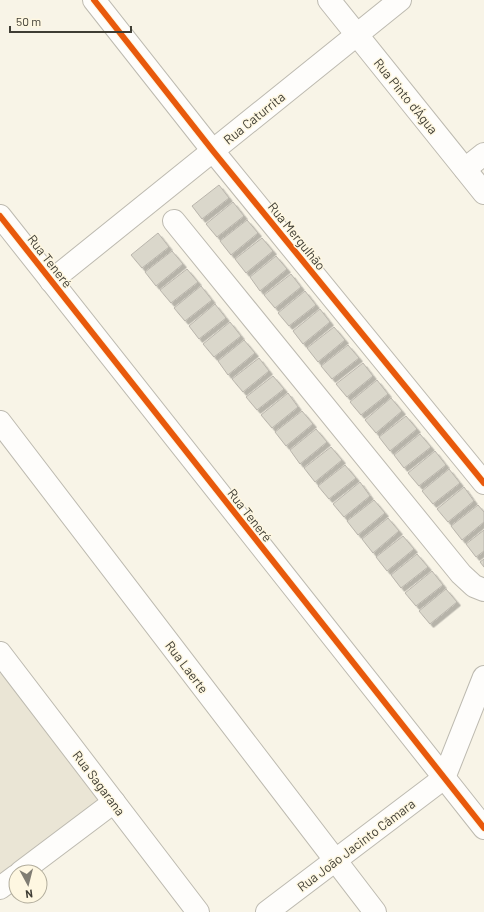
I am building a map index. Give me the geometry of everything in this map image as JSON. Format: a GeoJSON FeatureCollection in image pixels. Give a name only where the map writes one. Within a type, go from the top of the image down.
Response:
{"type":"FeatureCollection","features":[{"type":"Feature","properties":{"kind":"street","name":"Rua Mergulhão"},"geometry":{"type":"LineString","coordinates":[[94,0],[213,151],[484,483]]}},
{"type":"Feature","properties":{"kind":"street","name":"Rua Pinto d'Água"},"geometry":{"type":"LineString","coordinates":[[329,0],[484,192]]}},
{"type":"Feature","properties":{"kind":"street","name":"Rua Caturrita"},"geometry":{"type":"LineString","coordinates":[[52,281],[400,0]]}},
{"type":"Feature","properties":{"kind":"street"},"geometry":{"type":"LineString","coordinates":[[465,169],[484,154]]}},
{"type":"Feature","properties":{"kind":"street","name":"Rua Teneré"},"geometry":{"type":"LineString","coordinates":[[0,216],[484,828]]}},
{"type":"Feature","properties":{"kind":"street"},"geometry":{"type":"LineString","coordinates":[[174,221],[461,574],[474,586],[484,590]]}},
{"type":"Feature","properties":{"kind":"street","name":"Rua Laerte"},"geometry":{"type":"LineString","coordinates":[[0,422],[375,912]]}},
{"type":"Feature","properties":{"kind":"street","name":"Rua Sagarana"},"geometry":{"type":"LineString","coordinates":[[1,658],[198,912]]}},
{"type":"Feature","properties":{"kind":"street"},"geometry":{"type":"LineString","coordinates":[[444,778],[484,677]]}},
{"type":"Feature","properties":{"kind":"street","name":"Rua João Jacinto Câmara"},"geometry":{"type":"LineString","coordinates":[[267,912],[444,778]]}},
{"type":"Feature","properties":{"kind":"street"},"geometry":{"type":"LineString","coordinates":[[32,864],[114,802]]}},
{"type":"Feature","properties":{"kind":"shaded area"},"geometry":{"type":"Polygon","coordinates":[[[5,670],[102,799],[15,864],[8,864],[8,869],[0,875],[0,674],[5,670]]]}},
{"type":"Feature","properties":{"kind":"building"},"geometry":{"type":"Polygon","coordinates":[[[219,185],[229,198],[202,219],[192,206],[219,185]]]}},
{"type":"Feature","properties":{"kind":"building"},"geometry":{"type":"Polygon","coordinates":[[[233,202],[244,216],[217,237],[206,224],[233,202]]]}},
{"type":"Feature","properties":{"kind":"building"},"geometry":{"type":"Polygon","coordinates":[[[247,220],[258,233],[231,255],[220,241],[247,220]]]}},
{"type":"Feature","properties":{"kind":"building"},"geometry":{"type":"Polygon","coordinates":[[[158,233],[169,247],[142,268],[131,255],[158,233]]]}},
{"type":"Feature","properties":{"kind":"building"},"geometry":{"type":"Polygon","coordinates":[[[262,238],[273,251],[246,273],[235,259],[262,238]]]}},
{"type":"Feature","properties":{"kind":"building"},"geometry":{"type":"Polygon","coordinates":[[[172,251],[183,264],[156,286],[145,272],[172,251]]]}},
{"type":"Feature","properties":{"kind":"building"},"geometry":{"type":"Polygon","coordinates":[[[276,256],[287,269],[260,291],[250,277],[276,256]]]}},
{"type":"Feature","properties":{"kind":"building"},"geometry":{"type":"Polygon","coordinates":[[[187,269],[198,282],[171,303],[160,290],[187,269]]]}},
{"type":"Feature","properties":{"kind":"building"},"geometry":{"type":"Polygon","coordinates":[[[291,274],[301,287],[275,308],[264,295],[291,274]]]}},
{"type":"Feature","properties":{"kind":"building"},"geometry":{"type":"Polygon","coordinates":[[[201,286],[212,300],[185,321],[174,308],[201,286]]]}},
{"type":"Feature","properties":{"kind":"building"},"geometry":{"type":"Polygon","coordinates":[[[305,291],[316,305],[289,326],[278,313],[305,291]]]}},
{"type":"Feature","properties":{"kind":"building"},"geometry":{"type":"Polygon","coordinates":[[[215,304],[226,318],[199,339],[189,326],[215,304]]]}},
{"type":"Feature","properties":{"kind":"building"},"geometry":{"type":"Polygon","coordinates":[[[320,309],[330,322],[303,344],[293,331],[320,309]]]}},
{"type":"Feature","properties":{"kind":"building"},"geometry":{"type":"Polygon","coordinates":[[[230,322],[241,336],[214,357],[203,344],[230,322]]]}},
{"type":"Feature","properties":{"kind":"building"},"geometry":{"type":"Polygon","coordinates":[[[334,327],[345,340],[318,362],[307,348],[334,327]]]}},
{"type":"Feature","properties":{"kind":"building"},"geometry":{"type":"Polygon","coordinates":[[[244,340],[255,353],[228,375],[218,361],[244,340]]]}},
{"type":"Feature","properties":{"kind":"building"},"geometry":{"type":"Polygon","coordinates":[[[348,345],[359,358],[332,379],[321,366],[348,345]]]}},
{"type":"Feature","properties":{"kind":"building"},"geometry":{"type":"Polygon","coordinates":[[[259,358],[269,371],[243,392],[232,379],[259,358]]]}},
{"type":"Feature","properties":{"kind":"building"},"geometry":{"type":"Polygon","coordinates":[[[363,363],[373,376],[347,397],[336,384],[363,363]]]}},
{"type":"Feature","properties":{"kind":"building"},"geometry":{"type":"Polygon","coordinates":[[[273,376],[284,389],[257,410],[246,397],[273,376]]]}},
{"type":"Feature","properties":{"kind":"building"},"geometry":{"type":"Polygon","coordinates":[[[377,380],[388,394],[361,415],[350,402],[377,380]]]}},
{"type":"Feature","properties":{"kind":"building"},"geometry":{"type":"Polygon","coordinates":[[[288,393],[298,407],[272,428],[261,415],[288,393]]]}},
{"type":"Feature","properties":{"kind":"building"},"geometry":{"type":"Polygon","coordinates":[[[391,398],[402,411],[376,433],[365,420],[391,398]]]}},
{"type":"Feature","properties":{"kind":"building"},"geometry":{"type":"Polygon","coordinates":[[[302,411],[313,424],[286,446],[275,432],[302,411]]]}},
{"type":"Feature","properties":{"kind":"building"},"geometry":{"type":"Polygon","coordinates":[[[406,416],[417,429],[390,451],[379,437],[406,416]]]}},
{"type":"Feature","properties":{"kind":"building"},"geometry":{"type":"Polygon","coordinates":[[[316,429],[327,442],[300,464],[290,450],[316,429]]]}},
{"type":"Feature","properties":{"kind":"building"},"geometry":{"type":"Polygon","coordinates":[[[420,434],[431,447],[404,468],[394,455],[420,434]]]}},
{"type":"Feature","properties":{"kind":"building"},"geometry":{"type":"Polygon","coordinates":[[[331,447],[342,460],[315,482],[304,468],[331,447]]]}},
{"type":"Feature","properties":{"kind":"building"},"geometry":{"type":"Polygon","coordinates":[[[435,451],[446,465],[419,486],[408,473],[435,451]]]}},
{"type":"Feature","properties":{"kind":"building"},"geometry":{"type":"Polygon","coordinates":[[[345,465],[356,478],[329,499],[318,486],[345,465]]]}},
{"type":"Feature","properties":{"kind":"building"},"geometry":{"type":"Polygon","coordinates":[[[449,469],[460,483],[433,504],[422,491],[449,469]]]}},
{"type":"Feature","properties":{"kind":"building"},"geometry":{"type":"Polygon","coordinates":[[[360,482],[370,496],[344,517],[333,504],[360,482]]]}},
{"type":"Feature","properties":{"kind":"building"},"geometry":{"type":"Polygon","coordinates":[[[464,487],[474,501],[448,522],[437,509],[464,487]]]}},
{"type":"Feature","properties":{"kind":"building"},"geometry":{"type":"Polygon","coordinates":[[[374,500],[385,513],[358,535],[347,521],[374,500]]]}},
{"type":"Feature","properties":{"kind":"building"},"geometry":{"type":"Polygon","coordinates":[[[478,505],[484,512],[484,522],[462,540],[451,526],[478,505]]]}},
{"type":"Feature","properties":{"kind":"building"},"geometry":{"type":"Polygon","coordinates":[[[388,518],[399,531],[373,553],[362,539],[388,518]]]}},
{"type":"Feature","properties":{"kind":"building"},"geometry":{"type":"Polygon","coordinates":[[[484,530],[484,551],[476,557],[466,544],[484,530]]]}},
{"type":"Feature","properties":{"kind":"building"},"geometry":{"type":"Polygon","coordinates":[[[403,536],[414,549],[387,571],[376,557],[403,536]]]}},
{"type":"Feature","properties":{"kind":"building"},"geometry":{"type":"Polygon","coordinates":[[[417,554],[428,567],[401,588],[391,575],[417,554]]]}},
{"type":"Feature","properties":{"kind":"building"},"geometry":{"type":"Polygon","coordinates":[[[484,559],[484,567],[480,562],[484,559]]]}},
{"type":"Feature","properties":{"kind":"building"},"geometry":{"type":"Polygon","coordinates":[[[432,571],[443,585],[416,606],[405,593],[432,571]]]}},
{"type":"Feature","properties":{"kind":"building"},"geometry":{"type":"Polygon","coordinates":[[[446,589],[457,602],[430,624],[419,611],[446,589]]]}},
{"type":"Feature","properties":{"kind":"cycle path"},"geometry":{"type":"LineString","coordinates":[[94,0],[213,151],[484,483]]}},
{"type":"Feature","properties":{"kind":"cycle path"},"geometry":{"type":"LineString","coordinates":[[0,216],[484,828]]}}]}
